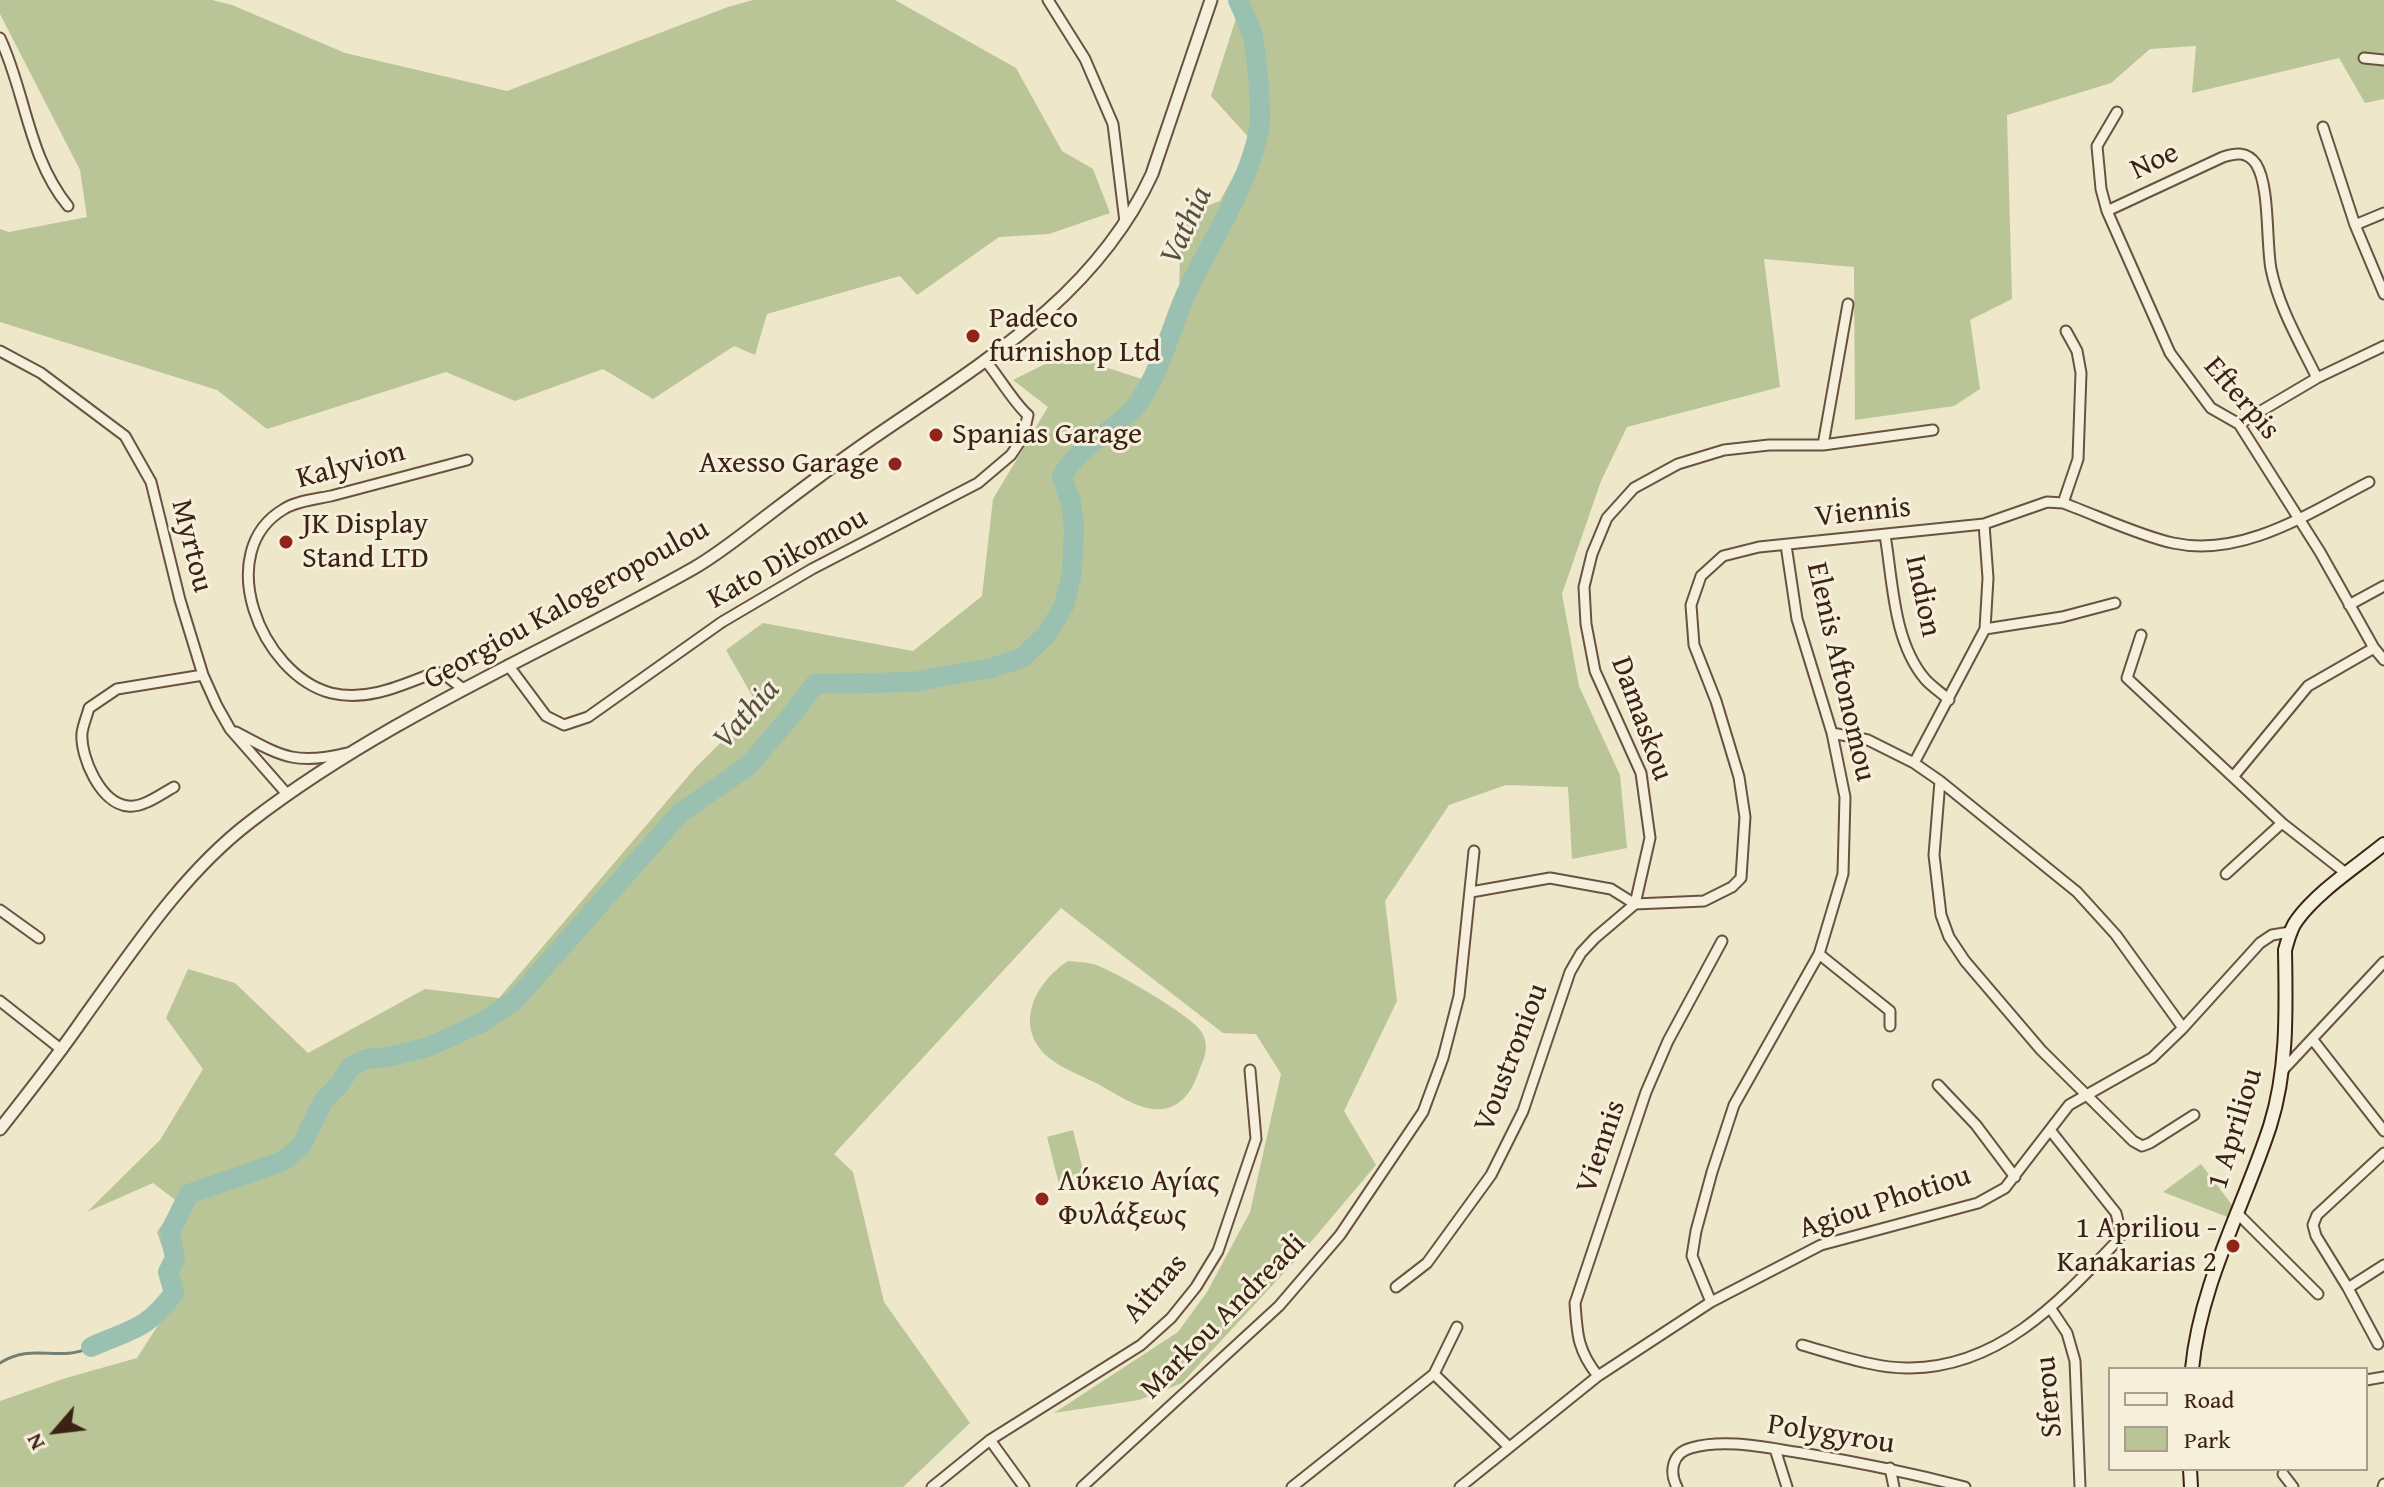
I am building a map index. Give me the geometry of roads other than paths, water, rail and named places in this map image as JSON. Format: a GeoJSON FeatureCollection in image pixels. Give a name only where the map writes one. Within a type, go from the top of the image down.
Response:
{"type":"FeatureCollection","features":[{"type":"Feature","properties":{"kind":"main road"},"geometry":{"type":"LineString","coordinates":[[2290,932],[2311,905],[2384,844]]}},
{"type":"Feature","properties":{"kind":"main road","name":"1 Apriliou"},"geometry":{"type":"LineString","coordinates":[[2192,1367],[2195,1336],[2270,1125],[2283,1070],[2285,950],[2290,932]]}},
{"type":"Feature","properties":{"kind":"street"},"geometry":{"type":"LineString","coordinates":[[1048,0],[1085,59],[1113,124],[1125,222]]}},
{"type":"Feature","properties":{"kind":"street","name":"Georgiou Kalogeropoulou"},"geometry":{"type":"LineString","coordinates":[[0,1129],[62,1050],[148,928],[207,861],[248,823],[351,752],[462,688],[699,565],[853,451],[985,360],[1081,281],[1125,222],[1152,174],[1211,0]]}},
{"type":"Feature","properties":{"kind":"street"},"geometry":{"type":"LineString","coordinates":[[0,38],[13,66],[37,151],[51,185],[68,206]]}},
{"type":"Feature","properties":{"kind":"street"},"geometry":{"type":"LineString","coordinates":[[2364,58],[2384,60]]}},
{"type":"Feature","properties":{"kind":"street","name":"Efterpis"},"geometry":{"type":"LineString","coordinates":[[2117,112],[2097,146],[2101,189],[2107,211],[2170,353],[2211,408],[2239,424],[2384,660]]}},
{"type":"Feature","properties":{"kind":"street"},"geometry":{"type":"LineString","coordinates":[[2323,127],[2355,225],[2384,294]]}},
{"type":"Feature","properties":{"kind":"street","name":"Noe"},"geometry":{"type":"LineString","coordinates":[[2107,211],[2223,157],[2238,153],[2248,156],[2257,166],[2263,189],[2272,272],[2283,308],[2317,378]]}},
{"type":"Feature","properties":{"kind":"street"},"geometry":{"type":"LineString","coordinates":[[2355,225],[2384,213]]}},
{"type":"Feature","properties":{"kind":"street"},"geometry":{"type":"LineString","coordinates":[[1823,445],[1848,304]]}},
{"type":"Feature","properties":{"kind":"street"},"geometry":{"type":"LineString","coordinates":[[2066,331],[2077,351],[2081,373],[2078,459],[2063,503],[2172,543],[2206,547],[2239,543],[2299,518],[2369,482]]}},
{"type":"Feature","properties":{"kind":"street"},"geometry":{"type":"LineString","coordinates":[[2239,424],[2317,378],[2384,346]]}},
{"type":"Feature","properties":{"kind":"street","name":"Myrtou"},"geometry":{"type":"LineString","coordinates":[[0,351],[41,373],[125,436],[151,482],[163,538],[203,675],[230,729],[287,794]]}},
{"type":"Feature","properties":{"kind":"street","name":"Kato Dikomou"},"geometry":{"type":"LineString","coordinates":[[508,665],[546,716],[564,725],[588,717],[722,622],[812,569],[978,483],[1011,455],[1023,437],[1028,415],[985,360]]}},
{"type":"Feature","properties":{"kind":"street","name":"Damaskou"},"geometry":{"type":"LineString","coordinates":[[1635,904],[1650,838],[1641,773],[1595,671],[1586,624],[1584,587],[1592,554],[1607,518],[1634,488],[1678,464],[1724,450],[1769,445],[1823,445],[1933,430]]}},
{"type":"Feature","properties":{"kind":"street","name":"Kalyvion"},"geometry":{"type":"LineString","coordinates":[[462,688],[436,672],[365,696],[331,693],[307,683],[287,668],[260,627],[248,574],[258,531],[285,508],[467,460]]}},
{"type":"Feature","properties":{"kind":"street","name":"Viennis"},"geometry":{"type":"LineString","coordinates":[[1635,904],[1704,901],[1732,887],[1741,878],[1745,817],[1739,777],[1716,701],[1694,645],[1691,605],[1701,576],[1723,556],[1759,547],[1984,524],[2047,502],[2063,503]]}},
{"type":"Feature","properties":{"kind":"street"},"geometry":{"type":"LineString","coordinates":[[1914,763],[1985,629],[1988,578],[1984,524]]}},
{"type":"Feature","properties":{"kind":"street","name":"Indion"},"geometry":{"type":"LineString","coordinates":[[1885,535],[1901,629],[1911,657],[1926,681],[1949,700]]}},
{"type":"Feature","properties":{"kind":"street","name":"Elenis Aftonomou"},"geometry":{"type":"LineString","coordinates":[[1711,1302],[1692,1256],[1712,1172],[1734,1105],[1819,954],[1843,874],[1845,797],[1832,733],[1797,619],[1786,545]]}},
{"type":"Feature","properties":{"kind":"street"},"geometry":{"type":"LineString","coordinates":[[2349,605],[2384,586]]}},
{"type":"Feature","properties":{"kind":"street"},"geometry":{"type":"LineString","coordinates":[[1985,629],[2062,617],[2115,603]]}},
{"type":"Feature","properties":{"kind":"street"},"geometry":{"type":"LineString","coordinates":[[2141,635],[2127,678],[2282,823],[2347,874]]}},
{"type":"Feature","properties":{"kind":"street"},"geometry":{"type":"LineString","coordinates":[[2233,777],[2308,686],[2374,648]]}},
{"type":"Feature","properties":{"kind":"street"},"geometry":{"type":"LineString","coordinates":[[174,787],[141,804],[127,807],[109,799],[91,773],[82,735],[89,708],[117,689],[203,675]]}},
{"type":"Feature","properties":{"kind":"street"},"geometry":{"type":"LineString","coordinates":[[230,729],[267,750],[297,759],[319,760],[351,752]]}},
{"type":"Feature","properties":{"kind":"street"},"geometry":{"type":"LineString","coordinates":[[1832,733],[1868,740],[1914,763],[2077,892],[2116,935],[2183,1028]]}},
{"type":"Feature","properties":{"kind":"street"},"geometry":{"type":"LineString","coordinates":[[1940,781],[1934,855],[1941,915],[1949,937],[1965,961],[2041,1050],[2133,1141],[2142,1146],[2150,1143],[2194,1115]]}},
{"type":"Feature","properties":{"kind":"street"},"geometry":{"type":"LineString","coordinates":[[2226,874],[2282,823]]}},
{"type":"Feature","properties":{"kind":"street","name":"Markou Andreadi"},"geometry":{"type":"LineString","coordinates":[[1082,1487],[1279,1306],[1340,1235],[1423,1112],[1443,1058],[1459,996],[1474,851]]}},
{"type":"Feature","properties":{"kind":"street"},"geometry":{"type":"LineString","coordinates":[[1471,892],[1550,878],[1611,889],[1635,904]]}},
{"type":"Feature","properties":{"kind":"street","name":"Voustroniou"},"geometry":{"type":"LineString","coordinates":[[1396,1287],[1427,1263],[1491,1175],[1523,1111],[1570,972],[1588,945],[1635,904]]}},
{"type":"Feature","properties":{"kind":"street"},"geometry":{"type":"LineString","coordinates":[[0,910],[39,938]]}},
{"type":"Feature","properties":{"kind":"street","name":"Agiou Photiou"},"geometry":{"type":"LineString","coordinates":[[1460,1487],[1598,1376],[1711,1302],[1821,1245],[1978,1203],[2005,1188],[2069,1105],[2152,1058],[2260,943],[2272,935],[2290,932]]}},
{"type":"Feature","properties":{"kind":"street","name":"Viennis"},"geometry":{"type":"LineString","coordinates":[[1598,1376],[1584,1359],[1577,1335],[1575,1303],[1646,1092],[1668,1041],[1722,941]]}},
{"type":"Feature","properties":{"kind":"street"},"geometry":{"type":"LineString","coordinates":[[1819,954],[1890,1011],[1890,1026]]}},
{"type":"Feature","properties":{"kind":"street"},"geometry":{"type":"LineString","coordinates":[[2283,1070],[2384,962]]}},
{"type":"Feature","properties":{"kind":"street"},"geometry":{"type":"LineString","coordinates":[[0,1001],[62,1050]]}},
{"type":"Feature","properties":{"kind":"street"},"geometry":{"type":"LineString","coordinates":[[2313,1040],[2384,1131]]}},
{"type":"Feature","properties":{"kind":"street","name":"Aitnas"},"geometry":{"type":"LineString","coordinates":[[932,1487],[990,1440],[1141,1345],[1171,1318],[1196,1287],[1218,1251],[1256,1139],[1250,1070]]}},
{"type":"Feature","properties":{"kind":"street"},"geometry":{"type":"LineString","coordinates":[[1938,1085],[1976,1125],[2015,1177]]}},
{"type":"Feature","properties":{"kind":"street"},"geometry":{"type":"LineString","coordinates":[[1802,1345],[1850,1359],[1910,1368],[1957,1361],[2001,1346],[2051,1309],[2119,1239],[2120,1229],[2116,1213],[2050,1130]]}},
{"type":"Feature","properties":{"kind":"street"},"geometry":{"type":"LineString","coordinates":[[2378,1344],[2316,1236],[2313,1225],[2317,1215],[2384,1153]]}},
{"type":"Feature","properties":{"kind":"street"},"geometry":{"type":"LineString","coordinates":[[2237,1213],[2318,1294]]}},
{"type":"Feature","properties":{"kind":"street"},"geometry":{"type":"LineString","coordinates":[[2348,1288],[2384,1265]]}},
{"type":"Feature","properties":{"kind":"street","name":"Sferou"},"geometry":{"type":"LineString","coordinates":[[2051,1309],[2067,1333],[2075,1361],[2080,1487]]}},
{"type":"Feature","properties":{"kind":"street"},"geometry":{"type":"LineString","coordinates":[[1292,1487],[1434,1374],[1457,1327]]}},
{"type":"Feature","properties":{"kind":"street"},"geometry":{"type":"LineString","coordinates":[[1434,1374],[1509,1447]]}},
{"type":"Feature","properties":{"kind":"street"},"geometry":{"type":"LineString","coordinates":[[990,1440],[1024,1487]]}},
{"type":"Feature","properties":{"kind":"street","name":"Polygyrou"},"geometry":{"type":"LineString","coordinates":[[1677,1487],[1671,1468],[1674,1460],[1688,1448],[1722,1444],[1775,1449],[1890,1468],[1965,1487]]}},
{"type":"Feature","properties":{"kind":"street"},"geometry":{"type":"LineString","coordinates":[[1775,1449],[1787,1487]]}},
{"type":"Feature","properties":{"kind":"street"},"geometry":{"type":"LineString","coordinates":[[1890,1468],[1894,1487]]}},
{"type":"Feature","properties":{"kind":"street"},"geometry":{"type":"LineString","coordinates":[[2283,1474],[2293,1487]]}},
{"type":"Feature","properties":{"kind":"waterway","name":"Vathia"},"geometry":{"type":"LineString","coordinates":[[91,1347],[146,1322],[174,1293],[168,1272],[175,1258],[170,1232],[189,1194],[283,1161],[301,1146],[323,1101],[340,1084],[350,1067],[367,1059],[428,1047],[481,1023],[515,1000],[680,813],[748,766],[815,684],[913,682],[991,668],[1022,658],[1046,635],[1064,606],[1072,572],[1074,528],[1071,503],[1062,477],[1078,455],[1130,413],[1147,390],[1185,296],[1237,194],[1253,152],[1260,122],[1257,67],[1252,34],[1238,0]]}},
{"type":"Feature","properties":{"kind":"waterway","name":"Vathia"},"geometry":{"type":"LineString","coordinates":[[0,1363],[23,1354],[68,1353],[91,1347]]}},
{"type":"Feature","properties":{"kind":"place","name":"Padeco furnishop Ltd"},"geometry":{"type":"Point","coordinates":[973,336]}},
{"type":"Feature","properties":{"kind":"place","name":"Spanias Garage"},"geometry":{"type":"Point","coordinates":[936,435]}},
{"type":"Feature","properties":{"kind":"place","name":"Axesso Garage"},"geometry":{"type":"Point","coordinates":[895,464]}},
{"type":"Feature","properties":{"kind":"place","name":"JK Display Stand LTD"},"geometry":{"type":"Point","coordinates":[286,542]}},
{"type":"Feature","properties":{"kind":"place","name":"Λύκειο Αγίας Φυλάξεως"},"geometry":{"type":"Point","coordinates":[1042,1199]}},
{"type":"Feature","properties":{"kind":"place","name":"1 Apriliou - Kanakarias 2"},"geometry":{"type":"Point","coordinates":[2233,1246]}}]}
